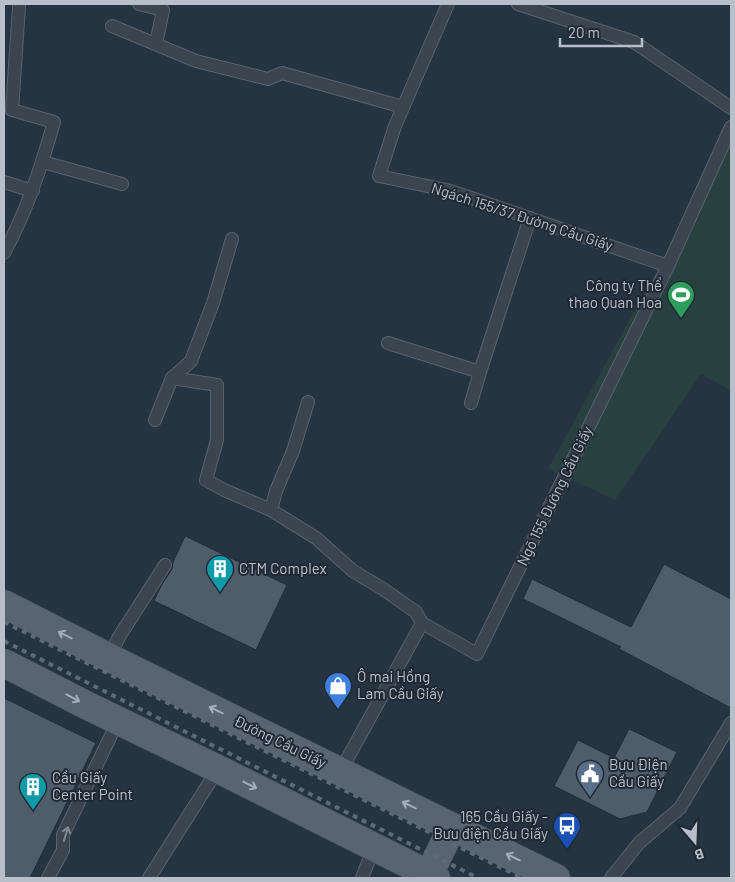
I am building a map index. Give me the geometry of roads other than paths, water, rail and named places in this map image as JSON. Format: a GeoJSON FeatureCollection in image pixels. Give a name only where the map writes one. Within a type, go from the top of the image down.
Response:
{"type":"FeatureCollection","features":[{"type":"Feature","properties":{"kind":"main road","name":"Đường Cầu Giấy"},"geometry":{"type":"LineString","coordinates":[[4,604],[556,878]]}},
{"type":"Feature","properties":{"kind":"main road"},"geometry":{"type":"LineString","coordinates":[[4,663],[432,876],[452,827]]}},
{"type":"Feature","properties":{"kind":"lane"},"geometry":{"type":"LineString","coordinates":[[139,4],[163,10],[156,44]]}},
{"type":"Feature","properties":{"kind":"lane","name":"Ngách 155/37 Đường Cầu Giấy"},"geometry":{"type":"LineString","coordinates":[[448,4],[395,126],[380,176],[452,191],[668,266]]}},
{"type":"Feature","properties":{"kind":"lane"},"geometry":{"type":"LineString","coordinates":[[518,4],[634,42],[731,108]]}},
{"type":"Feature","properties":{"kind":"lane"},"geometry":{"type":"LineString","coordinates":[[4,253],[33,190],[54,122],[12,110],[18,7]]}},
{"type":"Feature","properties":{"kind":"lane"},"geometry":{"type":"LineString","coordinates":[[112,26],[196,61],[268,79],[282,73],[403,107]]}},
{"type":"Feature","properties":{"kind":"lane","name":"Ngõ 155 Đường Cầu Giấy"},"geometry":{"type":"LineString","coordinates":[[422,623],[477,654],[668,266],[731,127]]}},
{"type":"Feature","properties":{"kind":"lane"},"geometry":{"type":"LineString","coordinates":[[43,162],[122,184]]}},
{"type":"Feature","properties":{"kind":"lane"},"geometry":{"type":"LineString","coordinates":[[4,182],[33,190]]}},
{"type":"Feature","properties":{"kind":"lane"},"geometry":{"type":"LineString","coordinates":[[471,404],[530,218]]}},
{"type":"Feature","properties":{"kind":"lane"},"geometry":{"type":"LineString","coordinates":[[155,420],[172,378],[191,361],[213,303],[232,239]]}},
{"type":"Feature","properties":{"kind":"lane"},"geometry":{"type":"LineString","coordinates":[[388,342],[480,372]]}},
{"type":"Feature","properties":{"kind":"lane"},"geometry":{"type":"LineString","coordinates":[[172,378],[217,385],[217,440],[206,480],[224,490],[271,510],[316,538],[353,571],[416,612],[422,623],[340,772]]}},
{"type":"Feature","properties":{"kind":"lane"},"geometry":{"type":"LineString","coordinates":[[271,510],[276,491],[293,451],[308,402]]}},
{"type":"Feature","properties":{"kind":"lane"},"geometry":{"type":"LineString","coordinates":[[108,657],[165,564]]}},
{"type":"Feature","properties":{"kind":"lane"},"geometry":{"type":"LineString","coordinates":[[48,878],[63,850],[64,835],[118,721]]}},
{"type":"Feature","properties":{"kind":"lane"},"geometry":{"type":"LineString","coordinates":[[611,878],[639,842],[680,808],[728,736],[731,723]]}},
{"type":"Feature","properties":{"kind":"lane"},"geometry":{"type":"LineString","coordinates":[[149,878],[218,769]]}},
{"type":"Feature","properties":{"kind":"lane"},"geometry":{"type":"LineString","coordinates":[[362,878],[374,847]]}},
{"type":"Feature","properties":{"kind":"railway"},"geometry":{"type":"LineString","coordinates":[[4,622],[522,878]]}},
{"type":"Feature","properties":{"kind":"railway"},"geometry":{"type":"LineString","coordinates":[[4,641],[478,878]]}},
{"type":"Feature","properties":{"kind":"place","name":"Công ty Thể thao Quan Hoa"},"geometry":{"type":"Point","coordinates":[681,319]}},
{"type":"Feature","properties":{"kind":"place","name":"CTM Complex"},"geometry":{"type":"Point","coordinates":[220,593]}},
{"type":"Feature","properties":{"kind":"place","name":"Ô mai Hồng Lam Cầu Giấy"},"geometry":{"type":"Point","coordinates":[338,710]}},
{"type":"Feature","properties":{"kind":"place","name":"Bưu Điện Cầu Giấy"},"geometry":{"type":"Point","coordinates":[590,798]}},
{"type":"Feature","properties":{"kind":"place","name":"Cầu Giấy Center Point"},"geometry":{"type":"Point","coordinates":[33,811]}},
{"type":"Feature","properties":{"kind":"place","name":"165 Cầu Giấy - Bưu điện Cầu Giấy"},"geometry":{"type":"Point","coordinates":[567,850]}}]}
